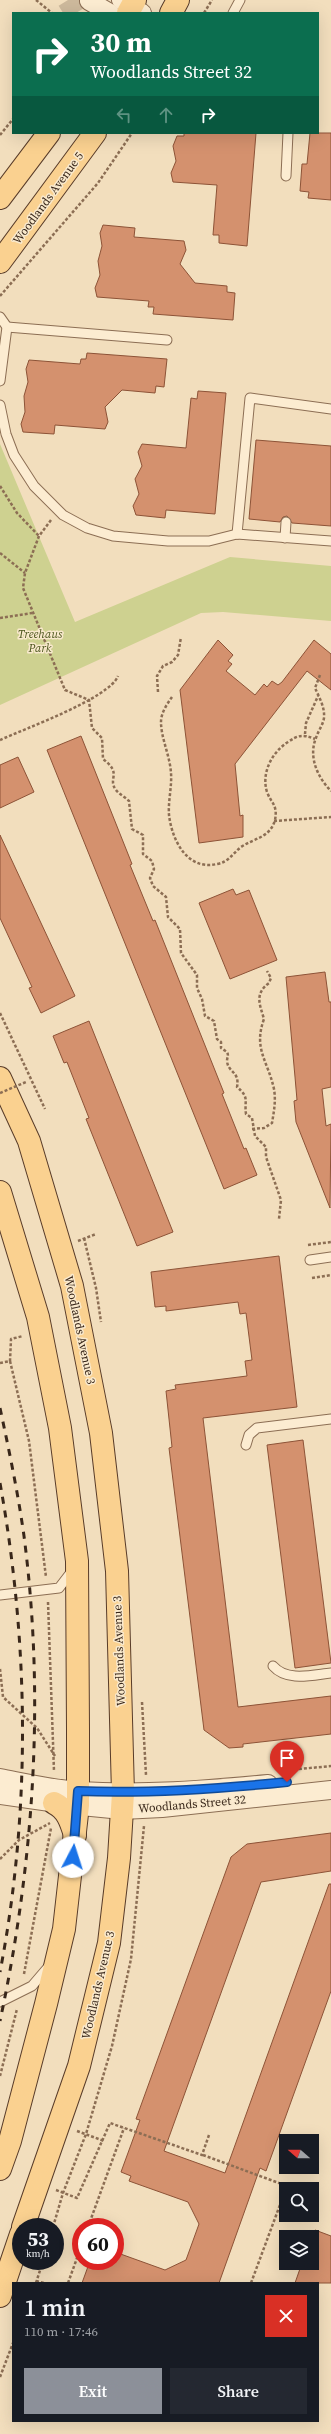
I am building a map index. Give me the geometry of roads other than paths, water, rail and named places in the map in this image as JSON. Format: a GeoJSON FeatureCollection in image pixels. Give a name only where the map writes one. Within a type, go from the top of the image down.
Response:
{"type":"FeatureCollection","features":[{"type":"Feature","properties":{"kind":"main road"},"geometry":{"type":"LineString","coordinates":[[172,12],[178,0]]}},
{"type":"Feature","properties":{"kind":"main road"},"geometry":{"type":"LineString","coordinates":[[0,198],[48,134]]}},
{"type":"Feature","properties":{"kind":"main road","name":"Woodlands Avenue 5"},"geometry":{"type":"LineString","coordinates":[[0,262],[95,134]]}},
{"type":"Feature","properties":{"kind":"main road","name":"Woodlands Avenue 3"},"geometry":{"type":"LineString","coordinates":[[0,1078],[29,1141],[70,1280],[101,1433],[117,1571],[123,1801],[119,1858],[109,1943],[79,2066],[26,2218]]}},
{"type":"Feature","properties":{"kind":"main road"},"geometry":{"type":"LineString","coordinates":[[0,1192],[39,1324],[60,1428],[77,1561],[78,1798],[64,1929],[12,2133],[0,2169]]}},
{"type":"Feature","properties":{"kind":"main road"},"geometry":{"type":"LineString","coordinates":[[53,1813],[60,1806],[67,1814],[75,1836]]}},
{"type":"Feature","properties":{"kind":"main road"},"geometry":{"type":"LineString","coordinates":[[0,2296],[12,2261]]}},
{"type":"Feature","properties":{"kind":"street"},"geometry":{"type":"LineString","coordinates":[[89,1],[108,12]]}},
{"type":"Feature","properties":{"kind":"street"},"geometry":{"type":"LineString","coordinates":[[0,1778],[78,1798]]}},
{"type":"Feature","properties":{"kind":"street","name":"Woodlands Street 32"},"geometry":{"type":"LineString","coordinates":[[123,1801],[192,1791],[331,1779]]}},
{"type":"Feature","properties":{"kind":"street","name":"Woodlands Street 32"},"geometry":{"type":"LineString","coordinates":[[78,1798],[123,1801],[162,1808],[331,1790]]}},
{"type":"Feature","properties":{"kind":"street"},"geometry":{"type":"LineString","coordinates":[[0,1795],[53,1813],[78,1798]]}},
{"type":"Feature","properties":{"kind":"lane"},"geometry":{"type":"LineString","coordinates":[[234,12],[240,0]]}},
{"type":"Feature","properties":{"kind":"lane"},"geometry":{"type":"LineString","coordinates":[[286,176],[288,134]]}},
{"type":"Feature","properties":{"kind":"lane"},"geometry":{"type":"LineString","coordinates":[[0,317],[7,327],[0,381]]}},
{"type":"Feature","properties":{"kind":"lane"},"geometry":{"type":"LineString","coordinates":[[7,327],[167,340]]}},
{"type":"Feature","properties":{"kind":"lane"},"geometry":{"type":"LineString","coordinates":[[237,534],[250,398],[331,409]]}},
{"type":"Feature","properties":{"kind":"lane"},"geometry":{"type":"LineString","coordinates":[[0,405],[6,434],[14,455],[34,486],[63,515],[87,528],[113,536],[168,541],[209,541],[237,534],[331,541]]}},
{"type":"Feature","properties":{"kind":"lane"},"geometry":{"type":"LineString","coordinates":[[285,538],[286,522]]}},
{"type":"Feature","properties":{"kind":"lane"},"geometry":{"type":"LineString","coordinates":[[310,1260],[331,1257]]}},
{"type":"Feature","properties":{"kind":"lane"},"geometry":{"type":"LineString","coordinates":[[246,1445],[249,1435],[257,1428],[331,1419]]}},
{"type":"Feature","properties":{"kind":"lane"},"geometry":{"type":"LineString","coordinates":[[0,1595],[59,1588],[63,1585],[77,1561]]}},
{"type":"Feature","properties":{"kind":"lane"},"geometry":{"type":"LineString","coordinates":[[273,1666],[280,1674],[291,1676],[331,1673]]}},
{"type":"Feature","properties":{"kind":"lane"},"geometry":{"type":"LineString","coordinates":[[0,2002],[32,1986],[58,1956]]}},
{"type":"Feature","properties":{"kind":"tunnel"},"geometry":{"type":"LineString","coordinates":[[68,0],[75,12]]}},
{"type":"Feature","properties":{"kind":"railway"},"geometry":{"type":"LineString","coordinates":[[0,1408],[24,1536],[34,1658],[35,1719],[33,1780],[21,1901],[12,1961],[0,2021]]}},
{"type":"Feature","properties":{"kind":"railway"},"geometry":{"type":"LineString","coordinates":[[0,1483],[10,1544],[17,1605],[21,1666],[22,1728],[21,1789],[17,1850],[10,1911],[0,1972]]}},
{"type":"Feature","properties":{"kind":"park label","name":"Treehaus Park"},"geometry":{"type":"Point","coordinates":[40,641]}}]}
